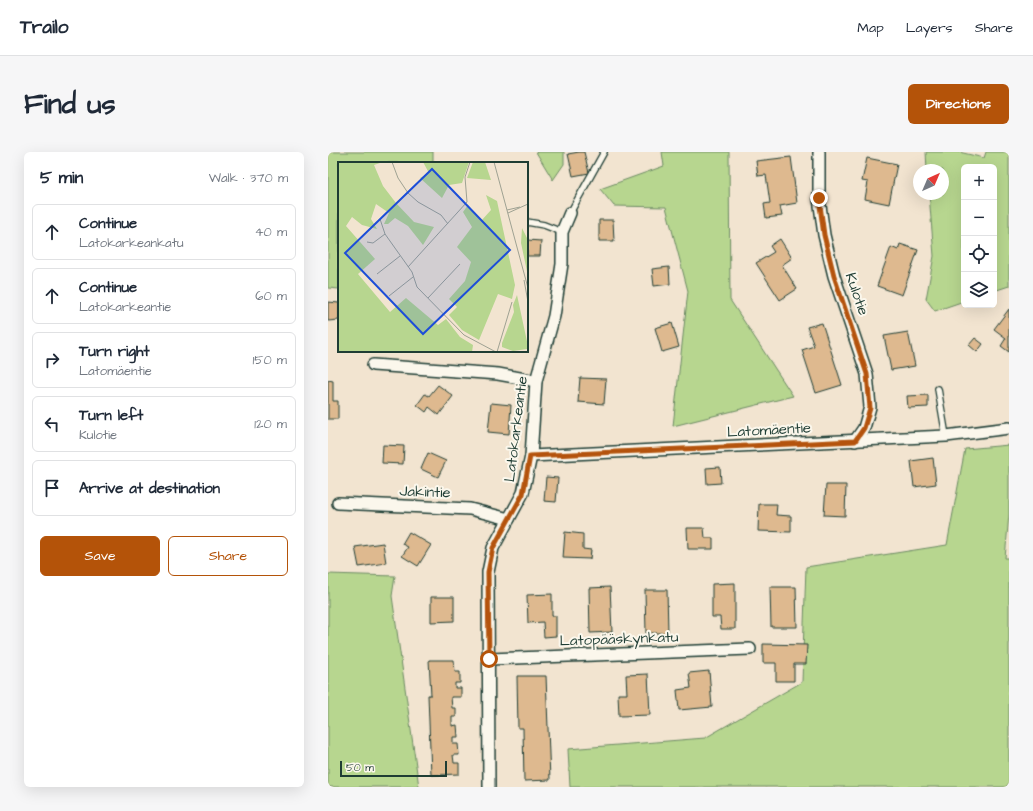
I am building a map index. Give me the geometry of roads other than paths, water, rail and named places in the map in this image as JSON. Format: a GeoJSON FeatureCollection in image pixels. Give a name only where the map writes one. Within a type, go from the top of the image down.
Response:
{"type":"FeatureCollection","features":[{"type":"Feature","properties":{"kind":"street","name":"Kulotie"},"geometry":{"type":"LineString","coordinates":[[819,152],[819,198],[824,235],[834,276],[867,374],[870,408],[864,428],[855,441]]}},
{"type":"Feature","properties":{"kind":"street","name":"Latokarkeantie"},"geometry":{"type":"LineString","coordinates":[[489,787],[488,572],[493,548],[523,494],[530,456],[536,381],[554,316],[562,264],[562,232],[570,214]]}},
{"type":"Feature","properties":{"kind":"street"},"geometry":{"type":"LineString","coordinates":[[373,365],[498,374],[536,381]]}},
{"type":"Feature","properties":{"kind":"street","name":"Latomäentie"},"geometry":{"type":"LineString","coordinates":[[530,456],[946,436],[1009,428]]}},
{"type":"Feature","properties":{"kind":"street","name":"Jakintie"},"geometry":{"type":"LineString","coordinates":[[338,503],[470,509],[509,519]]}},
{"type":"Feature","properties":{"kind":"street","name":"Latopääskynkatu"},"geometry":{"type":"LineString","coordinates":[[489,659],[750,649]]}},
{"type":"Feature","properties":{"kind":"lane"},"geometry":{"type":"LineString","coordinates":[[570,214],[604,152]]}},
{"type":"Feature","properties":{"kind":"lane"},"geometry":{"type":"LineString","coordinates":[[528,222],[544,225],[562,232]]}},
{"type":"Feature","properties":{"kind":"lane"},"geometry":{"type":"LineString","coordinates":[[938,389],[946,436]]}}]}
